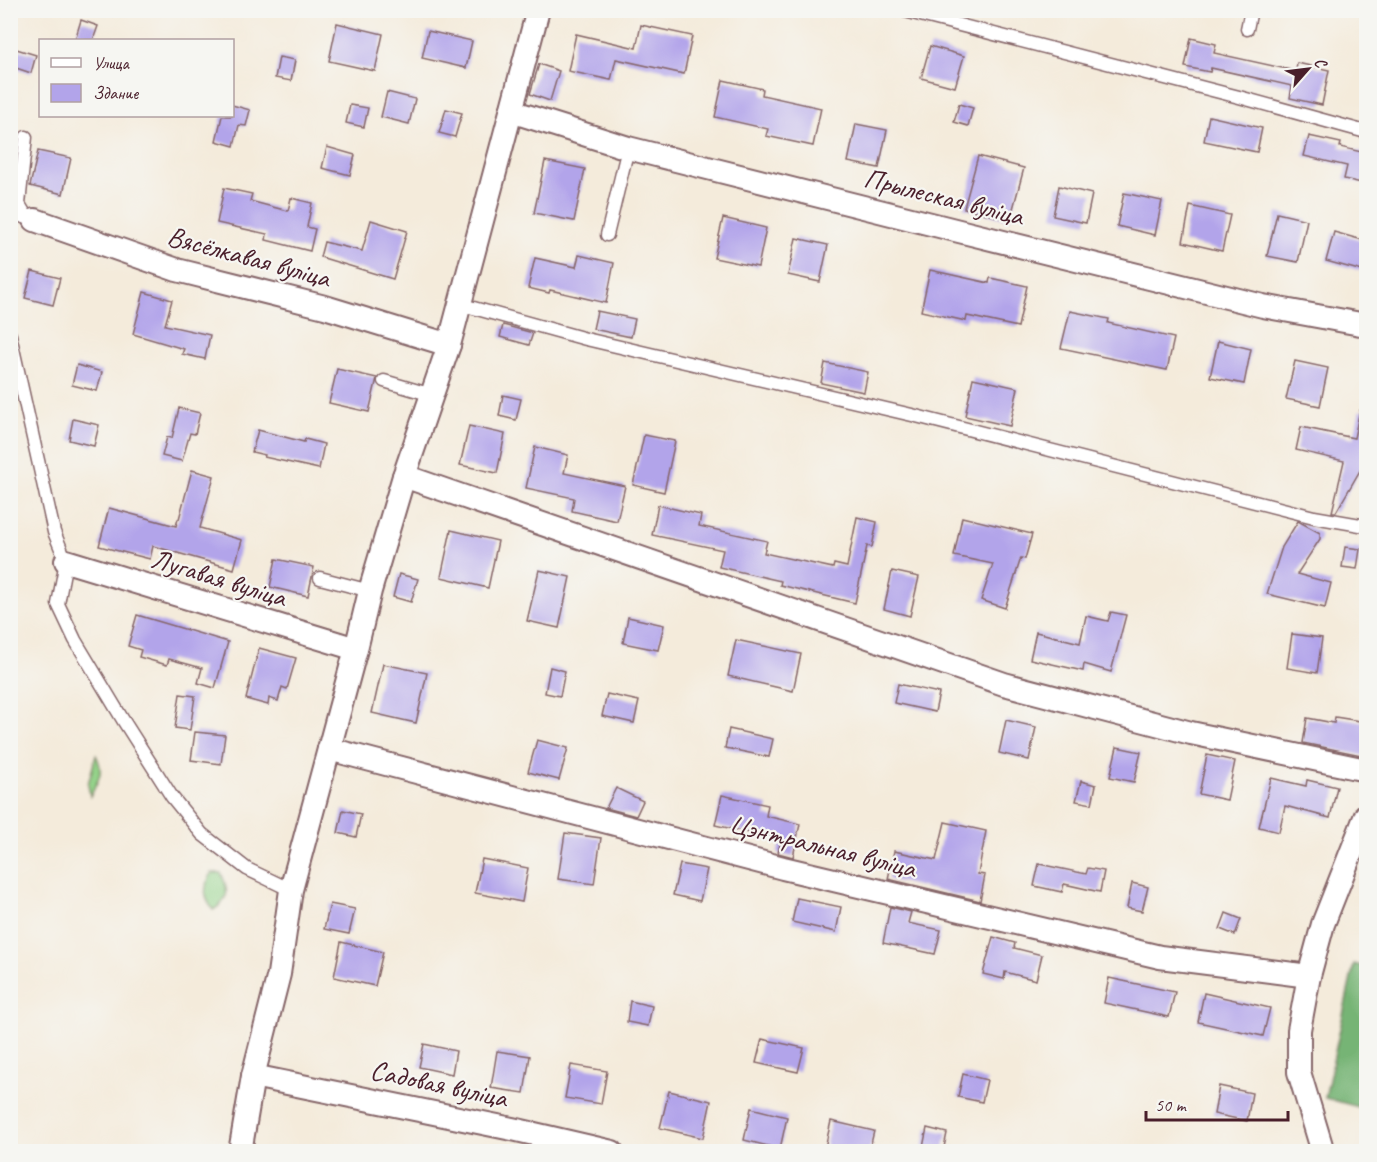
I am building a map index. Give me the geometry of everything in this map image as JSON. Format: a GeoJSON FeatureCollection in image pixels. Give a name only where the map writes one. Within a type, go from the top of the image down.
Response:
{"type":"FeatureCollection","features":[{"type":"Feature","properties":{"kind":"street"},"geometry":{"type":"LineString","coordinates":[[240,1152],[253,1076],[279,974],[291,890],[370,591],[404,476],[448,345],[538,10]]}},
{"type":"Feature","properties":{"kind":"street","name":"Прылеская вуліца"},"geometry":{"type":"LineString","coordinates":[[511,111],[628,148],[1263,306],[1366,325]]}},
{"type":"Feature","properties":{"kind":"street","name":"Вясёлкавая вуліца"},"geometry":{"type":"LineString","coordinates":[[35,220],[177,270],[325,307],[448,345]]}},
{"type":"Feature","properties":{"kind":"street"},"geometry":{"type":"LineString","coordinates":[[404,476],[1004,684],[1191,733],[1366,770]]}},
{"type":"Feature","properties":{"kind":"street","name":"Лугавая вуліца"},"geometry":{"type":"LineString","coordinates":[[66,561],[356,649]]}},
{"type":"Feature","properties":{"kind":"street","name":"Цэнтральная вуліца"},"geometry":{"type":"LineString","coordinates":[[329,749],[783,868],[1160,957],[1309,976]]}},
{"type":"Feature","properties":{"kind":"street"},"geometry":{"type":"LineString","coordinates":[[1323,1152],[1299,1072],[1299,1030],[1309,976],[1323,924],[1366,815]]}},
{"type":"Feature","properties":{"kind":"street","name":"Садовая вуліца"},"geometry":{"type":"LineString","coordinates":[[253,1076],[517,1130],[612,1152]]}},
{"type":"Feature","properties":{"kind":"lane"},"geometry":{"type":"LineString","coordinates":[[901,10],[1366,132]]}},
{"type":"Feature","properties":{"kind":"lane"},"geometry":{"type":"LineString","coordinates":[[1247,29],[1251,10]]}},
{"type":"Feature","properties":{"kind":"lane"},"geometry":{"type":"LineString","coordinates":[[26,137],[19,204],[25,214],[35,220]]}},
{"type":"Feature","properties":{"kind":"lane"},"geometry":{"type":"LineString","coordinates":[[607,235],[628,148]]}},
{"type":"Feature","properties":{"kind":"lane"},"geometry":{"type":"LineString","coordinates":[[10,213],[35,220]]}},
{"type":"Feature","properties":{"kind":"lane"},"geometry":{"type":"LineString","coordinates":[[459,304],[586,339],[912,415],[1314,518],[1366,526]]}},
{"type":"Feature","properties":{"kind":"lane"},"geometry":{"type":"LineString","coordinates":[[10,335],[54,532],[66,561],[58,604],[75,640],[172,797],[202,834],[247,869],[291,890]]}},
{"type":"Feature","properties":{"kind":"lane"},"geometry":{"type":"LineString","coordinates":[[384,381],[432,395]]}},
{"type":"Feature","properties":{"kind":"lane"},"geometry":{"type":"LineString","coordinates":[[320,578],[370,591]]}},
{"type":"Feature","properties":{"kind":"green space"},"geometry":{"type":"Polygon","coordinates":[[[96,755],[100,772],[90,796],[88,784],[96,755]]]}},
{"type":"Feature","properties":{"kind":"green space"},"geometry":{"type":"Polygon","coordinates":[[[212,873],[221,873],[226,885],[223,902],[213,910],[205,891],[212,873]]]}},
{"type":"Feature","properties":{"kind":"green space"},"geometry":{"type":"Polygon","coordinates":[[[1354,964],[1366,967],[1366,1109],[1325,1098],[1354,964]]]}},
{"type":"Feature","properties":{"kind":"building"},"geometry":{"type":"Polygon","coordinates":[[[81,20],[98,26],[93,39],[75,39],[81,20]]]}},
{"type":"Feature","properties":{"kind":"building"},"geometry":{"type":"Polygon","coordinates":[[[337,23],[383,34],[375,71],[329,61],[337,23]]]}},
{"type":"Feature","properties":{"kind":"building"},"geometry":{"type":"Polygon","coordinates":[[[641,25],[692,36],[684,74],[616,59],[611,80],[568,71],[576,34],[636,48],[641,25]]]}},
{"type":"Feature","properties":{"kind":"building"},"geometry":{"type":"Polygon","coordinates":[[[428,31],[472,41],[466,68],[422,58],[428,31]]]}},
{"type":"Feature","properties":{"kind":"building"},"geometry":{"type":"Polygon","coordinates":[[[1191,38],[1216,44],[1214,53],[1296,71],[1297,63],[1329,70],[1322,105],[1290,98],[1292,86],[1211,68],[1210,72],[1185,67],[1191,38]]]}},
{"type":"Feature","properties":{"kind":"building"},"geometry":{"type":"Polygon","coordinates":[[[930,46],[964,56],[955,87],[921,78],[930,46]]]}},
{"type":"Feature","properties":{"kind":"building"},"geometry":{"type":"Polygon","coordinates":[[[10,47],[36,55],[31,73],[10,66],[10,47]]]}},
{"type":"Feature","properties":{"kind":"building"},"geometry":{"type":"Polygon","coordinates":[[[279,57],[295,60],[291,81],[275,78],[279,57]]]}},
{"type":"Feature","properties":{"kind":"building"},"geometry":{"type":"Polygon","coordinates":[[[539,64],[559,71],[550,101],[530,94],[539,64]]]}},
{"type":"Feature","properties":{"kind":"building"},"geometry":{"type":"Polygon","coordinates":[[[723,80],[763,89],[762,95],[821,108],[813,146],[766,136],[768,129],[715,117],[723,80]]]}},
{"type":"Feature","properties":{"kind":"building"},"geometry":{"type":"Polygon","coordinates":[[[387,92],[415,99],[409,124],[381,117],[387,92]]]}},
{"type":"Feature","properties":{"kind":"building"},"geometry":{"type":"Polygon","coordinates":[[[959,104],[973,108],[968,126],[954,122],[959,104]]]}},
{"type":"Feature","properties":{"kind":"building"},"geometry":{"type":"Polygon","coordinates":[[[350,105],[368,108],[364,127],[346,123],[350,105]]]}},
{"type":"Feature","properties":{"kind":"building"},"geometry":{"type":"Polygon","coordinates":[[[234,106],[250,110],[246,126],[239,125],[234,146],[216,141],[222,117],[234,117],[234,106]]]}},
{"type":"Feature","properties":{"kind":"building"},"geometry":{"type":"Polygon","coordinates":[[[446,109],[462,113],[455,137],[439,133],[446,109]]]}},
{"type":"Feature","properties":{"kind":"building"},"geometry":{"type":"Polygon","coordinates":[[[1209,116],[1262,128],[1257,152],[1204,141],[1209,116]]]}},
{"type":"Feature","properties":{"kind":"building"},"geometry":{"type":"Polygon","coordinates":[[[856,124],[887,130],[879,168],[848,162],[856,124]]]}},
{"type":"Feature","properties":{"kind":"building"},"geometry":{"type":"Polygon","coordinates":[[[1309,136],[1341,143],[1340,147],[1366,153],[1366,184],[1344,179],[1347,166],[1304,156],[1309,136]]]}},
{"type":"Feature","properties":{"kind":"building"},"geometry":{"type":"Polygon","coordinates":[[[327,147],[355,155],[350,175],[322,168],[327,147]]]}},
{"type":"Feature","properties":{"kind":"building"},"geometry":{"type":"Polygon","coordinates":[[[38,151],[71,158],[63,194],[30,186],[38,151]]]}},
{"type":"Feature","properties":{"kind":"building"},"geometry":{"type":"Polygon","coordinates":[[[978,156],[1024,168],[1010,220],[964,208],[978,156]]]}},
{"type":"Feature","properties":{"kind":"building"},"geometry":{"type":"Polygon","coordinates":[[[545,161],[585,169],[574,221],[534,213],[545,161]]]}},
{"type":"Feature","properties":{"kind":"building"},"geometry":{"type":"Polygon","coordinates":[[[1059,186],[1092,194],[1086,223],[1053,216],[1059,186]]]}},
{"type":"Feature","properties":{"kind":"building"},"geometry":{"type":"Polygon","coordinates":[[[224,188],[252,194],[250,201],[288,211],[291,198],[312,203],[307,227],[315,229],[310,251],[266,240],[267,234],[217,223],[224,188]]]}},
{"type":"Feature","properties":{"kind":"building"},"geometry":{"type":"Polygon","coordinates":[[[1124,193],[1162,201],[1155,235],[1117,226],[1124,193]]]}},
{"type":"Feature","properties":{"kind":"building"},"geometry":{"type":"Polygon","coordinates":[[[1190,206],[1230,215],[1222,251],[1183,242],[1190,206]]]}},
{"type":"Feature","properties":{"kind":"building"},"geometry":{"type":"Polygon","coordinates":[[[1277,213],[1307,220],[1298,262],[1267,256],[1277,213]]]}},
{"type":"Feature","properties":{"kind":"building"},"geometry":{"type":"Polygon","coordinates":[[[723,218],[766,228],[758,267],[714,258],[723,218]]]}},
{"type":"Feature","properties":{"kind":"building"},"geometry":{"type":"Polygon","coordinates":[[[371,220],[407,231],[393,279],[320,257],[324,242],[362,251],[371,220]]]}},
{"type":"Feature","properties":{"kind":"building"},"geometry":{"type":"Polygon","coordinates":[[[1334,232],[1366,241],[1366,272],[1326,261],[1334,232]]]}},
{"type":"Feature","properties":{"kind":"building"},"geometry":{"type":"Polygon","coordinates":[[[796,238],[828,245],[820,282],[788,275],[796,238]]]}},
{"type":"Feature","properties":{"kind":"building"},"geometry":{"type":"Polygon","coordinates":[[[579,255],[614,263],[606,303],[550,290],[549,293],[528,288],[535,258],[576,267],[579,255]]]}},
{"type":"Feature","properties":{"kind":"building"},"geometry":{"type":"Polygon","coordinates":[[[930,270],[989,283],[990,278],[1027,286],[1018,327],[967,316],[966,321],[921,311],[930,270]]]}},
{"type":"Feature","properties":{"kind":"building"},"geometry":{"type":"Polygon","coordinates":[[[32,271],[60,278],[53,305],[25,298],[32,271]]]}},
{"type":"Feature","properties":{"kind":"building"},"geometry":{"type":"Polygon","coordinates":[[[144,292],[172,300],[165,325],[210,335],[205,359],[182,354],[184,349],[133,334],[144,292]]]}},
{"type":"Feature","properties":{"kind":"building"},"geometry":{"type":"Polygon","coordinates":[[[597,311],[635,319],[631,337],[593,329],[597,311]]]}},
{"type":"Feature","properties":{"kind":"building"},"geometry":{"type":"Polygon","coordinates":[[[1070,311],[1109,319],[1108,323],[1174,338],[1167,370],[1061,348],[1070,311]]]}},
{"type":"Feature","properties":{"kind":"building"},"geometry":{"type":"Polygon","coordinates":[[[503,325],[533,333],[529,345],[500,337],[503,325]]]}},
{"type":"Feature","properties":{"kind":"building"},"geometry":{"type":"Polygon","coordinates":[[[1218,341],[1251,349],[1244,384],[1210,377],[1218,341]]]}},
{"type":"Feature","properties":{"kind":"building"},"geometry":{"type":"Polygon","coordinates":[[[1295,361],[1328,368],[1320,406],[1286,399],[1295,361]]]}},
{"type":"Feature","properties":{"kind":"building"},"geometry":{"type":"Polygon","coordinates":[[[825,363],[868,372],[864,392],[821,383],[825,363]]]}},
{"type":"Feature","properties":{"kind":"building"},"geometry":{"type":"Polygon","coordinates":[[[77,365],[102,372],[97,391],[72,385],[77,365]]]}},
{"type":"Feature","properties":{"kind":"building"},"geometry":{"type":"Polygon","coordinates":[[[337,369],[377,378],[369,412],[329,403],[337,369]]]}},
{"type":"Feature","properties":{"kind":"building"},"geometry":{"type":"Polygon","coordinates":[[[973,378],[1018,388],[1010,426],[965,416],[973,378]]]}},
{"type":"Feature","properties":{"kind":"building"},"geometry":{"type":"Polygon","coordinates":[[[503,395],[521,399],[516,420],[499,416],[503,395]]]}},
{"type":"Feature","properties":{"kind":"building"},"geometry":{"type":"Polygon","coordinates":[[[179,408],[200,413],[195,434],[190,433],[182,461],[162,456],[167,437],[172,438],[179,408]]]}},
{"type":"Feature","properties":{"kind":"building"},"geometry":{"type":"Polygon","coordinates":[[[1360,410],[1366,411],[1366,460],[1336,512],[1332,512],[1344,461],[1296,450],[1301,427],[1354,438],[1360,410]]]}},
{"type":"Feature","properties":{"kind":"building"},"geometry":{"type":"Polygon","coordinates":[[[73,419],[99,425],[94,446],[69,440],[73,419]]]}},
{"type":"Feature","properties":{"kind":"building"},"geometry":{"type":"Polygon","coordinates":[[[469,426],[505,434],[497,473],[460,465],[469,426]]]}},
{"type":"Feature","properties":{"kind":"building"},"geometry":{"type":"Polygon","coordinates":[[[258,430],[304,442],[305,439],[324,444],[319,469],[264,457],[265,455],[252,452],[258,430]]]}},
{"type":"Feature","properties":{"kind":"building"},"geometry":{"type":"Polygon","coordinates":[[[644,435],[675,441],[664,492],[633,485],[644,435]]]}},
{"type":"Feature","properties":{"kind":"building"},"geometry":{"type":"Polygon","coordinates":[[[535,447],[568,455],[564,473],[625,486],[617,521],[572,511],[574,498],[526,488],[535,447]]]}},
{"type":"Feature","properties":{"kind":"building"},"geometry":{"type":"Polygon","coordinates":[[[192,470],[214,476],[200,528],[242,540],[234,569],[153,546],[150,559],[99,546],[109,508],[176,526],[192,470]]]}},
{"type":"Feature","properties":{"kind":"building"},"geometry":{"type":"Polygon","coordinates":[[[658,505],[701,515],[699,526],[767,541],[764,553],[833,568],[834,564],[847,567],[857,517],[877,522],[872,547],[867,546],[855,603],[780,585],[781,581],[719,567],[723,550],[652,535],[658,505]]]}},
{"type":"Feature","properties":{"kind":"building"},"geometry":{"type":"Polygon","coordinates":[[[962,517],[1032,534],[1025,559],[1021,558],[1005,608],[981,600],[993,564],[954,556],[962,517]]]}},
{"type":"Feature","properties":{"kind":"building"},"geometry":{"type":"Polygon","coordinates":[[[1298,521],[1320,533],[1320,539],[1297,574],[1331,583],[1325,608],[1267,594],[1282,547],[1298,521]]]}},
{"type":"Feature","properties":{"kind":"building"},"geometry":{"type":"Polygon","coordinates":[[[451,530],[498,541],[488,588],[441,577],[451,530]]]}},
{"type":"Feature","properties":{"kind":"building"},"geometry":{"type":"Polygon","coordinates":[[[1345,547],[1360,549],[1357,569],[1342,567],[1345,547]]]}},
{"type":"Feature","properties":{"kind":"building"},"geometry":{"type":"Polygon","coordinates":[[[276,559],[314,567],[308,596],[270,587],[276,559]]]}},
{"type":"Feature","properties":{"kind":"building"},"geometry":{"type":"Polygon","coordinates":[[[539,570],[570,577],[559,628],[527,621],[539,570]]]}},
{"type":"Feature","properties":{"kind":"building"},"geometry":{"type":"Polygon","coordinates":[[[892,571],[919,577],[910,616],[884,609],[892,571]]]}},
{"type":"Feature","properties":{"kind":"building"},"geometry":{"type":"Polygon","coordinates":[[[399,574],[418,579],[411,602],[393,597],[399,574]]]}},
{"type":"Feature","properties":{"kind":"building"},"geometry":{"type":"Polygon","coordinates":[[[1111,612],[1126,615],[1111,672],[1084,664],[1083,671],[1030,659],[1036,632],[1080,643],[1086,616],[1108,621],[1111,612]]]}},
{"type":"Feature","properties":{"kind":"building"},"geometry":{"type":"Polygon","coordinates":[[[137,615],[228,642],[215,688],[198,683],[202,668],[169,659],[167,665],[139,657],[141,650],[128,646],[137,615]]]}},
{"type":"Feature","properties":{"kind":"building"},"geometry":{"type":"Polygon","coordinates":[[[628,617],[664,625],[658,650],[623,643],[628,617]]]}},
{"type":"Feature","properties":{"kind":"building"},"geometry":{"type":"Polygon","coordinates":[[[1292,634],[1322,638],[1317,673],[1287,668],[1292,634]]]}},
{"type":"Feature","properties":{"kind":"building"},"geometry":{"type":"Polygon","coordinates":[[[736,640],[801,654],[793,691],[728,676],[736,640]]]}},
{"type":"Feature","properties":{"kind":"building"},"geometry":{"type":"Polygon","coordinates":[[[259,648],[296,658],[287,689],[282,687],[278,701],[269,698],[268,705],[246,699],[259,648]]]}},
{"type":"Feature","properties":{"kind":"building"},"geometry":{"type":"Polygon","coordinates":[[[383,664],[427,673],[416,723],[372,713],[383,664]]]}},
{"type":"Feature","properties":{"kind":"building"},"geometry":{"type":"Polygon","coordinates":[[[550,667],[565,671],[560,696],[545,693],[550,667]]]}},
{"type":"Feature","properties":{"kind":"building"},"geometry":{"type":"Polygon","coordinates":[[[898,684],[939,693],[935,712],[894,703],[898,684]]]}},
{"type":"Feature","properties":{"kind":"building"},"geometry":{"type":"Polygon","coordinates":[[[180,694],[195,696],[190,730],[175,728],[180,694]]]}},
{"type":"Feature","properties":{"kind":"building"},"geometry":{"type":"Polygon","coordinates":[[[607,694],[639,701],[634,723],[602,716],[607,694]]]}},
{"type":"Feature","properties":{"kind":"building"},"geometry":{"type":"Polygon","coordinates":[[[1335,717],[1366,722],[1366,756],[1303,743],[1307,718],[1334,723],[1335,717]]]}},
{"type":"Feature","properties":{"kind":"building"},"geometry":{"type":"Polygon","coordinates":[[[1006,720],[1036,727],[1029,760],[999,753],[1006,720]]]}},
{"type":"Feature","properties":{"kind":"building"},"geometry":{"type":"Polygon","coordinates":[[[729,729],[773,739],[769,757],[725,748],[729,729]]]}},
{"type":"Feature","properties":{"kind":"building"},"geometry":{"type":"Polygon","coordinates":[[[195,732],[225,735],[221,764],[191,760],[195,732]]]}},
{"type":"Feature","properties":{"kind":"building"},"geometry":{"type":"Polygon","coordinates":[[[537,740],[568,748],[559,780],[528,772],[537,740]]]}},
{"type":"Feature","properties":{"kind":"building"},"geometry":{"type":"Polygon","coordinates":[[[1117,747],[1141,752],[1134,782],[1110,777],[1117,747]]]}},
{"type":"Feature","properties":{"kind":"building"},"geometry":{"type":"Polygon","coordinates":[[[1207,755],[1235,761],[1227,800],[1199,794],[1207,755]]]}},
{"type":"Feature","properties":{"kind":"building"},"geometry":{"type":"Polygon","coordinates":[[[1271,778],[1306,786],[1307,780],[1337,787],[1330,818],[1285,806],[1279,832],[1259,827],[1271,778]]]}},
{"type":"Feature","properties":{"kind":"building"},"geometry":{"type":"Polygon","coordinates":[[[1081,781],[1096,785],[1092,804],[1076,801],[1081,781]]]}},
{"type":"Feature","properties":{"kind":"building"},"geometry":{"type":"Polygon","coordinates":[[[616,788],[643,801],[636,816],[606,808],[616,788]]]}},
{"type":"Feature","properties":{"kind":"building"},"geometry":{"type":"Polygon","coordinates":[[[722,795],[768,805],[766,816],[800,824],[793,857],[778,853],[781,840],[715,825],[722,795]]]}},
{"type":"Feature","properties":{"kind":"building"},"geometry":{"type":"Polygon","coordinates":[[[343,810],[361,814],[356,837],[338,833],[343,810]]]}},
{"type":"Feature","properties":{"kind":"building"},"geometry":{"type":"Polygon","coordinates":[[[945,822],[986,831],[978,874],[985,875],[980,901],[888,879],[894,851],[936,860],[945,822]]]}},
{"type":"Feature","properties":{"kind":"building"},"geometry":{"type":"Polygon","coordinates":[[[565,833],[601,838],[594,884],[558,879],[565,833]]]}},
{"type":"Feature","properties":{"kind":"building"},"geometry":{"type":"Polygon","coordinates":[[[482,859],[528,868],[522,902],[475,893],[482,859]]]}},
{"type":"Feature","properties":{"kind":"building"},"geometry":{"type":"Polygon","coordinates":[[[680,864],[707,869],[700,901],[673,895],[680,864]]]}},
{"type":"Feature","properties":{"kind":"building"},"geometry":{"type":"Polygon","coordinates":[[[1039,864],[1086,874],[1088,868],[1104,871],[1100,892],[1064,884],[1062,892],[1034,886],[1039,864]]]}},
{"type":"Feature","properties":{"kind":"building"},"geometry":{"type":"Polygon","coordinates":[[[1132,883],[1148,887],[1142,911],[1127,908],[1132,883]]]}},
{"type":"Feature","properties":{"kind":"building"},"geometry":{"type":"Polygon","coordinates":[[[797,898],[841,907],[836,932],[792,922],[797,898]]]}},
{"type":"Feature","properties":{"kind":"building"},"geometry":{"type":"Polygon","coordinates":[[[330,904],[355,909],[349,934],[324,929],[330,904]]]}},
{"type":"Feature","properties":{"kind":"building"},"geometry":{"type":"Polygon","coordinates":[[[890,907],[911,912],[908,923],[941,930],[935,954],[883,943],[890,907]]]}},
{"type":"Feature","properties":{"kind":"building"},"geometry":{"type":"Polygon","coordinates":[[[1226,913],[1241,919],[1235,935],[1220,929],[1226,913]]]}},
{"type":"Feature","properties":{"kind":"building"},"geometry":{"type":"Polygon","coordinates":[[[993,937],[1015,943],[1014,948],[1042,955],[1036,980],[1005,972],[1004,979],[983,974],[993,937]]]}},
{"type":"Feature","properties":{"kind":"building"},"geometry":{"type":"Polygon","coordinates":[[[341,942],[383,952],[375,986],[334,977],[341,942]]]}},
{"type":"Feature","properties":{"kind":"building"},"geometry":{"type":"Polygon","coordinates":[[[1109,978],[1175,992],[1169,1017],[1104,1003],[1109,978]]]}},
{"type":"Feature","properties":{"kind":"building"},"geometry":{"type":"Polygon","coordinates":[[[1204,993],[1270,1008],[1263,1036],[1198,1022],[1204,993]]]}},
{"type":"Feature","properties":{"kind":"building"},"geometry":{"type":"Polygon","coordinates":[[[630,1001],[652,1006],[648,1026],[627,1022],[630,1001]]]}},
{"type":"Feature","properties":{"kind":"building"},"geometry":{"type":"Polygon","coordinates":[[[762,1039],[804,1048],[798,1072],[756,1063],[762,1039]]]}},
{"type":"Feature","properties":{"kind":"building"},"geometry":{"type":"Polygon","coordinates":[[[424,1044],[456,1051],[452,1074],[419,1067],[424,1044]]]}},
{"type":"Feature","properties":{"kind":"building"},"geometry":{"type":"Polygon","coordinates":[[[497,1051],[530,1056],[524,1093],[491,1088],[497,1051]]]}},
{"type":"Feature","properties":{"kind":"building"},"geometry":{"type":"Polygon","coordinates":[[[571,1065],[607,1071],[601,1104],[565,1098],[571,1065]]]}},
{"type":"Feature","properties":{"kind":"building"},"geometry":{"type":"Polygon","coordinates":[[[963,1074],[987,1080],[982,1102],[958,1097],[963,1074]]]}},
{"type":"Feature","properties":{"kind":"building"},"geometry":{"type":"Polygon","coordinates":[[[1219,1086],[1252,1093],[1247,1121],[1214,1114],[1219,1086]]]}},
{"type":"Feature","properties":{"kind":"building"},"geometry":{"type":"Polygon","coordinates":[[[669,1091],[711,1101],[703,1138],[660,1128],[669,1091]]]}},
{"type":"Feature","properties":{"kind":"building"},"geometry":{"type":"Polygon","coordinates":[[[751,1108],[787,1117],[780,1149],[744,1140],[751,1108]]]}},
{"type":"Feature","properties":{"kind":"building"},"geometry":{"type":"Polygon","coordinates":[[[831,1121],[874,1131],[869,1152],[824,1152],[831,1121]]]}},
{"type":"Feature","properties":{"kind":"building"},"geometry":{"type":"Polygon","coordinates":[[[927,1128],[947,1133],[943,1152],[922,1152],[927,1128]]]}}]}
